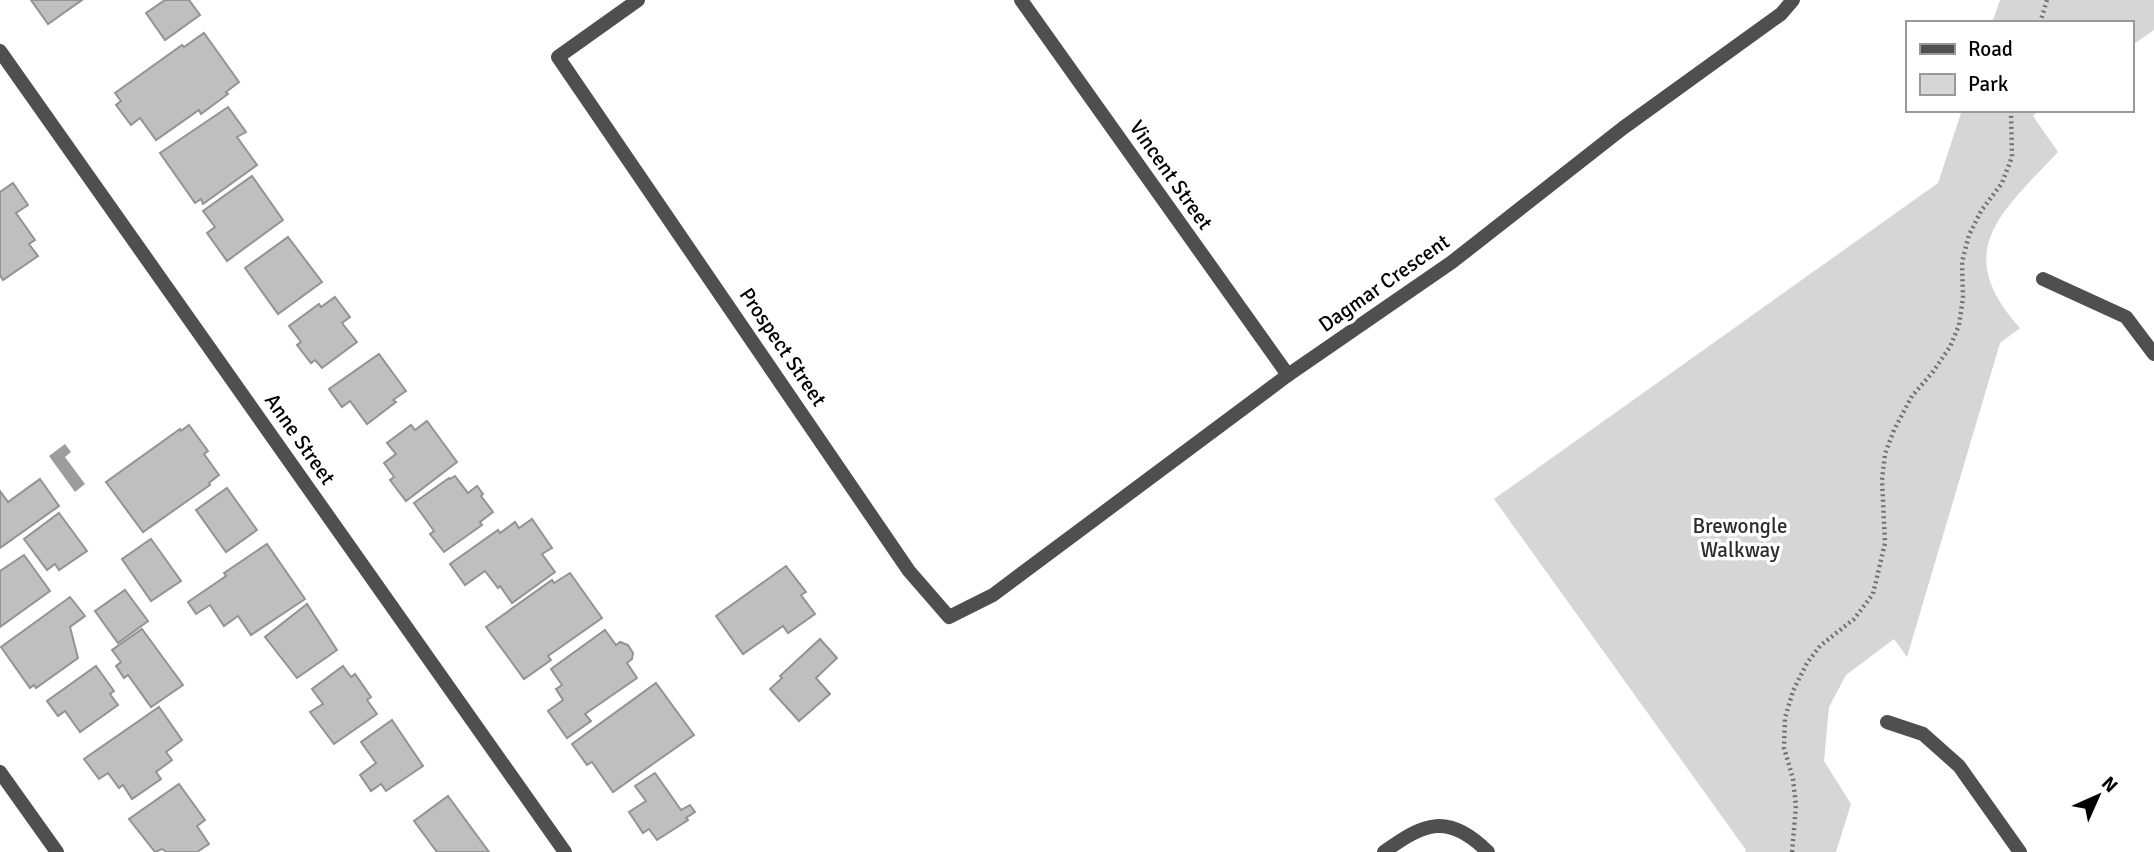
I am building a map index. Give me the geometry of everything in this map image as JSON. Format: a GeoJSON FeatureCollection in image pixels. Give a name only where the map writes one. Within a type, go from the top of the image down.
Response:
{"type":"FeatureCollection","features":[{"type":"Feature","properties":{"kind":"street","name":"Prospect Street"},"geometry":{"type":"LineString","coordinates":[[638,0],[558,57],[909,571],[950,617],[993,595]]}},
{"type":"Feature","properties":{"kind":"street","name":"Vincent Street"},"geometry":{"type":"LineString","coordinates":[[1021,0],[1288,375]]}},
{"type":"Feature","properties":{"kind":"street","name":"Dagmar Crescent"},"geometry":{"type":"LineString","coordinates":[[993,595],[1288,375],[1452,262],[1623,128],[1781,14],[1793,0]]}},
{"type":"Feature","properties":{"kind":"street","name":"Anne Street"},"geometry":{"type":"LineString","coordinates":[[0,51],[565,852]]}},
{"type":"Feature","properties":{"kind":"street"},"geometry":{"type":"LineString","coordinates":[[2043,279],[2126,317],[2154,355]]}},
{"type":"Feature","properties":{"kind":"street"},"geometry":{"type":"LineString","coordinates":[[1887,722],[1923,734],[1959,766],[2020,852]]}},
{"type":"Feature","properties":{"kind":"street"},"geometry":{"type":"LineString","coordinates":[[0,772],[57,852]]}},
{"type":"Feature","properties":{"kind":"street"},"geometry":{"type":"LineString","coordinates":[[1384,852],[1418,829],[1432,826],[1461,831],[1488,852]]}},
{"type":"Feature","properties":{"kind":"path"},"geometry":{"type":"LineString","coordinates":[[2041,21],[2047,0]]}},
{"type":"Feature","properties":{"kind":"path"},"geometry":{"type":"LineString","coordinates":[[1792,852],[1796,807],[1793,779],[1784,748],[1785,718],[1793,691],[1819,646],[1854,619],[1873,594],[1885,543],[1882,480],[1885,454],[1912,396],[1944,356],[1959,325],[1963,299],[1962,262],[1969,235],[2002,183],[2012,157],[2011,112]]}},
{"type":"Feature","properties":{"kind":"green space"},"geometry":{"type":"Polygon","coordinates":[[[2000,0],[2154,0],[2154,30],[2133,45],[2133,21],[1993,21],[2000,0]]]}},
{"type":"Feature","properties":{"kind":"green space","name":"Brewongle Walkway"},"geometry":{"type":"Polygon","coordinates":[[[1961,112],[2038,112],[2033,116],[2058,152],[2003,214],[1992,234],[1986,254],[1989,276],[1999,301],[2020,328],[2000,343],[1907,657],[1894,639],[1846,675],[1829,707],[1824,761],[1851,804],[1836,852],[1745,852],[1494,499],[1938,183],[1961,112]]]}},
{"type":"Feature","properties":{"kind":"shaded area"},"geometry":{"type":"Polygon","coordinates":[[[65,444],[71,452],[65,457],[85,484],[75,492],[49,456],[65,444]]]}},
{"type":"Feature","properties":{"kind":"building"},"geometry":{"type":"Polygon","coordinates":[[[31,0],[82,0],[48,24],[31,0]]]}},
{"type":"Feature","properties":{"kind":"building"},"geometry":{"type":"Polygon","coordinates":[[[165,0],[189,0],[200,15],[165,40],[146,13],[165,0]]]}},
{"type":"Feature","properties":{"kind":"building"},"geometry":{"type":"Polygon","coordinates":[[[204,33],[239,82],[201,114],[199,110],[156,140],[140,118],[131,125],[116,105],[121,101],[115,93],[182,45],[184,47],[204,33]]]}},
{"type":"Feature","properties":{"kind":"building"},"geometry":{"type":"Polygon","coordinates":[[[228,107],[246,132],[237,137],[257,165],[203,204],[201,199],[195,203],[160,153],[228,107]]]}},
{"type":"Feature","properties":{"kind":"building"},"geometry":{"type":"Polygon","coordinates":[[[252,176],[283,220],[227,261],[207,233],[215,227],[203,211],[252,176]]]}},
{"type":"Feature","properties":{"kind":"building"},"geometry":{"type":"Polygon","coordinates":[[[13,183],[28,205],[16,213],[35,240],[29,244],[38,256],[3,280],[0,275],[0,192],[13,183]]]}},
{"type":"Feature","properties":{"kind":"building"},"geometry":{"type":"Polygon","coordinates":[[[288,237],[322,282],[278,314],[245,268],[288,237]]]}},
{"type":"Feature","properties":{"kind":"building"},"geometry":{"type":"Polygon","coordinates":[[[335,297],[350,317],[342,323],[357,342],[322,368],[315,360],[311,363],[297,345],[301,342],[289,326],[319,304],[321,307],[335,297]]]}},
{"type":"Feature","properties":{"kind":"building"},"geometry":{"type":"Polygon","coordinates":[[[379,354],[406,391],[367,424],[350,401],[342,407],[329,389],[379,354]]]}},
{"type":"Feature","properties":{"kind":"building"},"geometry":{"type":"Polygon","coordinates":[[[427,421],[457,462],[406,501],[390,480],[394,477],[384,463],[396,454],[387,443],[411,425],[415,430],[427,421]]]}},
{"type":"Feature","properties":{"kind":"building"},"geometry":{"type":"Polygon","coordinates":[[[189,425],[208,451],[204,454],[219,475],[210,485],[143,532],[106,482],[189,425]]]}},
{"type":"Feature","properties":{"kind":"building"},"geometry":{"type":"Polygon","coordinates":[[[455,476],[468,493],[477,486],[493,512],[480,522],[482,525],[444,552],[430,534],[434,531],[414,503],[455,476]]]}},
{"type":"Feature","properties":{"kind":"building"},"geometry":{"type":"Polygon","coordinates":[[[40,479],[59,506],[0,548],[0,491],[8,502],[40,479]]]}},
{"type":"Feature","properties":{"kind":"building"},"geometry":{"type":"Polygon","coordinates":[[[227,488],[257,530],[226,552],[196,510],[227,488]]]}},
{"type":"Feature","properties":{"kind":"building"},"geometry":{"type":"Polygon","coordinates":[[[59,513],[87,551],[59,570],[55,564],[47,570],[24,539],[59,513]]]}},
{"type":"Feature","properties":{"kind":"building"},"geometry":{"type":"Polygon","coordinates":[[[532,519],[552,548],[542,554],[555,572],[512,603],[485,571],[465,585],[450,564],[498,530],[500,533],[515,522],[519,528],[532,519]]]}},
{"type":"Feature","properties":{"kind":"building"},"geometry":{"type":"Polygon","coordinates":[[[151,539],[181,581],[151,601],[122,559],[151,539]]]}},
{"type":"Feature","properties":{"kind":"building"},"geometry":{"type":"Polygon","coordinates":[[[267,544],[305,599],[251,635],[238,616],[224,626],[210,605],[196,614],[188,602],[267,544]]]}},
{"type":"Feature","properties":{"kind":"building"},"geometry":{"type":"Polygon","coordinates":[[[24,555],[50,591],[0,627],[0,571],[24,555]]]}},
{"type":"Feature","properties":{"kind":"building"},"geometry":{"type":"Polygon","coordinates":[[[786,566],[806,592],[801,595],[815,614],[788,633],[783,626],[743,654],[716,616],[786,566]]]}},
{"type":"Feature","properties":{"kind":"building"},"geometry":{"type":"Polygon","coordinates":[[[570,573],[602,618],[548,656],[551,660],[524,679],[486,627],[552,580],[554,583],[570,573]]]}},
{"type":"Feature","properties":{"kind":"building"},"geometry":{"type":"Polygon","coordinates":[[[125,590],[148,621],[118,643],[95,611],[125,590]]]}},
{"type":"Feature","properties":{"kind":"building"},"geometry":{"type":"Polygon","coordinates":[[[70,597],[85,616],[70,627],[78,658],[36,688],[34,685],[30,688],[1,647],[70,597]]]}},
{"type":"Feature","properties":{"kind":"building"},"geometry":{"type":"Polygon","coordinates":[[[307,604],[337,650],[297,678],[265,637],[307,604]]]}},
{"type":"Feature","properties":{"kind":"building"},"geometry":{"type":"Polygon","coordinates":[[[142,629],[183,685],[151,707],[128,675],[124,678],[116,666],[121,662],[112,650],[142,629]]]}},
{"type":"Feature","properties":{"kind":"building"},"geometry":{"type":"Polygon","coordinates":[[[605,630],[616,645],[620,642],[628,645],[633,653],[632,659],[627,663],[637,678],[585,714],[591,721],[567,738],[548,711],[563,700],[556,689],[562,685],[551,669],[605,630]]]}},
{"type":"Feature","properties":{"kind":"building"},"geometry":{"type":"Polygon","coordinates":[[[820,639],[837,658],[816,678],[830,694],[799,721],[770,689],[782,678],[780,676],[820,639]]]}},
{"type":"Feature","properties":{"kind":"building"},"geometry":{"type":"Polygon","coordinates":[[[96,666],[114,691],[110,694],[118,705],[80,732],[65,711],[58,716],[47,701],[96,666]]]}},
{"type":"Feature","properties":{"kind":"building"},"geometry":{"type":"Polygon","coordinates":[[[343,666],[351,677],[355,674],[371,697],[367,700],[377,714],[334,744],[310,712],[323,704],[312,689],[343,666]]]}},
{"type":"Feature","properties":{"kind":"building"},"geometry":{"type":"Polygon","coordinates":[[[656,683],[694,735],[613,792],[592,762],[587,765],[572,744],[656,683]]]}},
{"type":"Feature","properties":{"kind":"building"},"geometry":{"type":"Polygon","coordinates":[[[159,707],[182,740],[166,752],[172,760],[156,772],[161,779],[132,799],[123,785],[119,788],[108,773],[99,779],[84,759],[159,707]]]}},
{"type":"Feature","properties":{"kind":"building"},"geometry":{"type":"Polygon","coordinates":[[[392,720],[423,766],[386,791],[381,784],[371,791],[360,775],[376,763],[361,742],[392,720]]]}},
{"type":"Feature","properties":{"kind":"building"},"geometry":{"type":"Polygon","coordinates":[[[655,773],[681,810],[690,805],[695,812],[686,818],[688,820],[657,840],[649,829],[643,833],[629,812],[646,801],[635,786],[655,773]]]}},
{"type":"Feature","properties":{"kind":"building"},"geometry":{"type":"Polygon","coordinates":[[[179,784],[205,820],[197,826],[209,844],[197,852],[167,852],[162,849],[155,852],[129,819],[179,784]]]}},
{"type":"Feature","properties":{"kind":"building"},"geometry":{"type":"Polygon","coordinates":[[[448,796],[489,852],[437,852],[414,821],[448,796]]]}}]}
